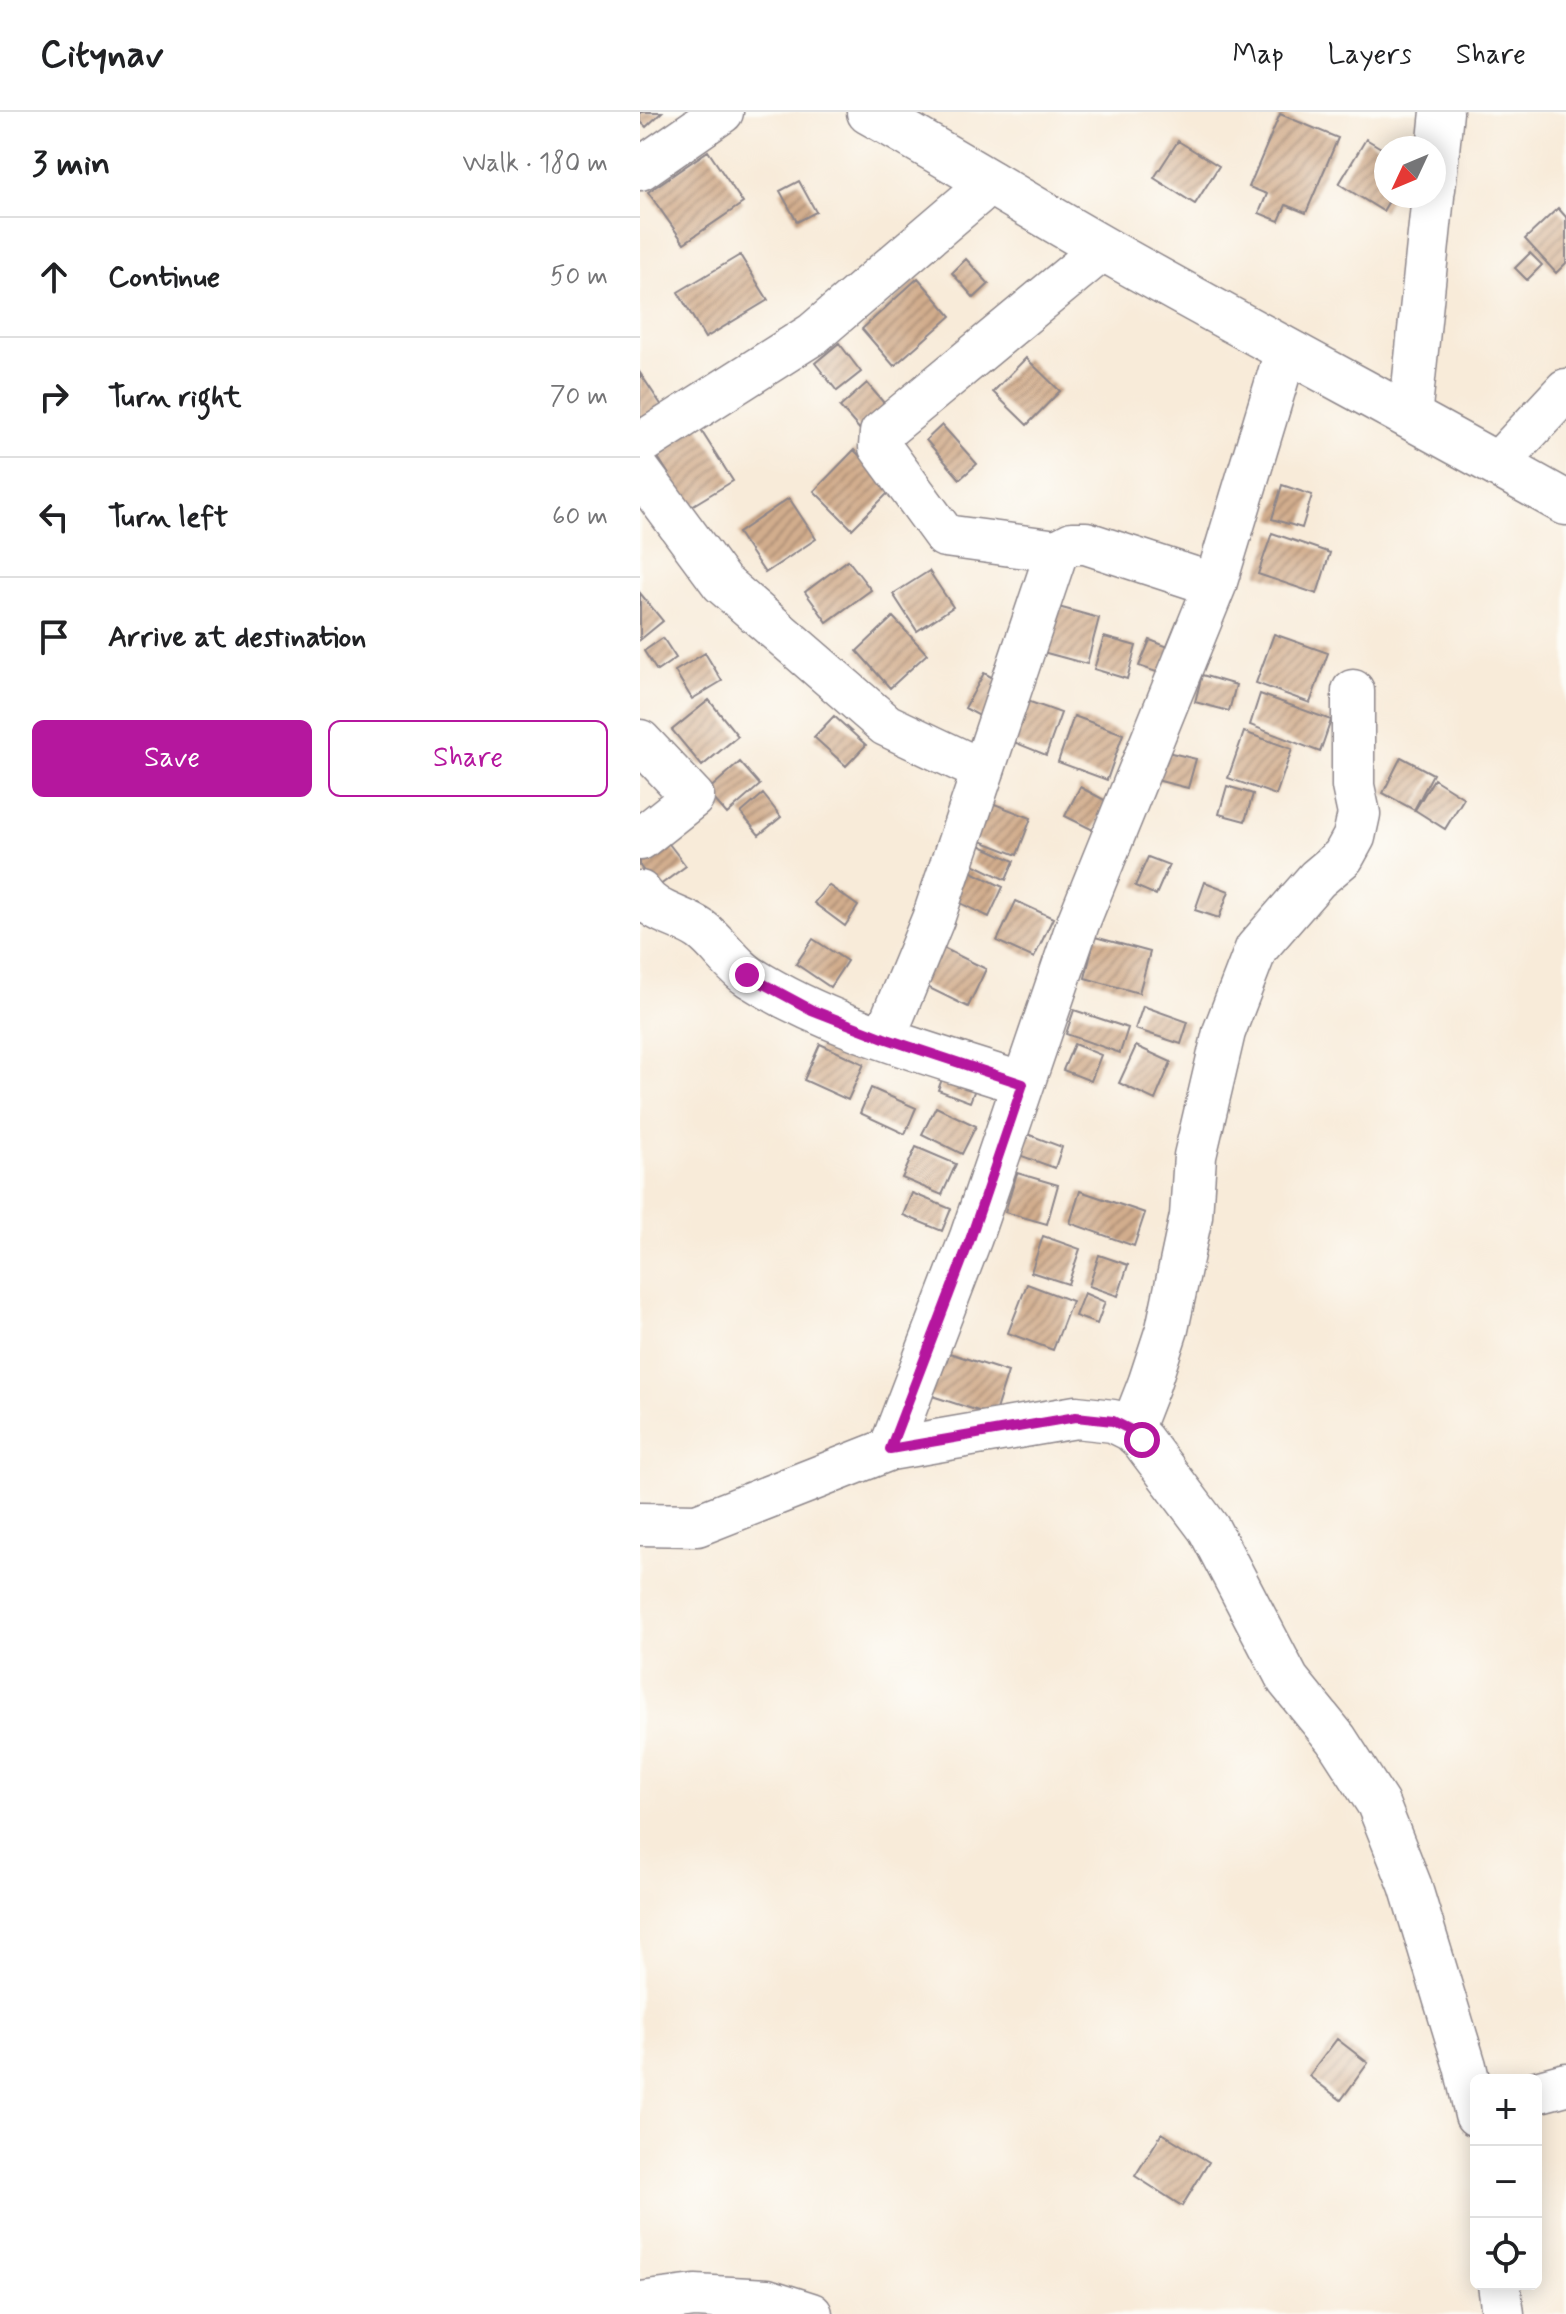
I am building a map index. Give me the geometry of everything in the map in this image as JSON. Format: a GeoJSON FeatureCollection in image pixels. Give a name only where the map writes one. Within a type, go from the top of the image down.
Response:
{"type":"FeatureCollection","features":[{"type":"Feature","properties":{"kind":"street"},"geometry":{"type":"LineString","coordinates":[[640,169],[722,112]]}},
{"type":"Feature","properties":{"kind":"street"},"geometry":{"type":"LineString","coordinates":[[869,112],[1103,249],[1566,503]]}},
{"type":"Feature","properties":{"kind":"street"},"geometry":{"type":"LineString","coordinates":[[1440,136],[1442,112]]}},
{"type":"Feature","properties":{"kind":"street"},"geometry":{"type":"LineString","coordinates":[[640,444],[813,334],[991,182]]}},
{"type":"Feature","properties":{"kind":"street"},"geometry":{"type":"LineString","coordinates":[[1410,417],[1432,208]]}},
{"type":"Feature","properties":{"kind":"street"},"geometry":{"type":"LineString","coordinates":[[1103,249],[881,433],[880,447],[945,536],[1057,551],[1072,543],[1086,543],[1215,585]]}},
{"type":"Feature","properties":{"kind":"street"},"geometry":{"type":"LineString","coordinates":[[890,1449],[971,1237],[1078,923],[1215,585],[1286,351]]}},
{"type":"Feature","properties":{"kind":"street"},"geometry":{"type":"LineString","coordinates":[[1497,464],[1566,390]]}},
{"type":"Feature","properties":{"kind":"street"},"geometry":{"type":"LineString","coordinates":[[640,472],[722,583],[886,725],[983,771]]}},
{"type":"Feature","properties":{"kind":"street"},"geometry":{"type":"LineString","coordinates":[[884,1038],[933,919],[1057,551]]}},
{"type":"Feature","properties":{"kind":"street"},"geometry":{"type":"LineString","coordinates":[[1131,1430],[1167,1329],[1191,1216],[1195,1156],[1224,1032],[1256,949],[1317,879],[1343,857],[1354,837],[1359,814],[1353,786],[1353,691]]}},
{"type":"Feature","properties":{"kind":"street"},"geometry":{"type":"LineString","coordinates":[[640,741],[693,797],[640,839]]}},
{"type":"Feature","properties":{"kind":"street"},"geometry":{"type":"LineString","coordinates":[[640,892],[648,904],[701,930],[747,975],[812,1010],[884,1038],[1023,1084]]}},
{"type":"Feature","properties":{"kind":"street"},"geometry":{"type":"LineString","coordinates":[[640,1524],[697,1525],[890,1449],[1076,1417],[1113,1421],[1131,1430],[1142,1440],[1209,1529],[1288,1680],[1336,1739],[1378,1804],[1410,1885],[1470,2088]]}},
{"type":"Feature","properties":{"kind":"street"},"geometry":{"type":"LineString","coordinates":[[1542,2090],[1566,2084]]}},
{"type":"Feature","properties":{"kind":"street"},"geometry":{"type":"LineString","coordinates":[[1500,2290],[1503,2314]]}},
{"type":"Feature","properties":{"kind":"street"},"geometry":{"type":"LineString","coordinates":[[640,2303],[695,2296],[767,2300],[811,2314]]}},
{"type":"Feature","properties":{"kind":"building"},"geometry":{"type":"Polygon","coordinates":[[[640,112],[662,112],[646,127],[640,121],[640,112]]]}},
{"type":"Feature","properties":{"kind":"building"},"geometry":{"type":"Polygon","coordinates":[[[1280,114],[1338,138],[1306,213],[1286,205],[1279,221],[1259,213],[1267,194],[1249,187],[1280,114]]]}},
{"type":"Feature","properties":{"kind":"building"},"geometry":{"type":"Polygon","coordinates":[[[1366,139],[1374,144],[1374,205],[1339,184],[1366,139]]]}},
{"type":"Feature","properties":{"kind":"building"},"geometry":{"type":"Polygon","coordinates":[[[1178,141],[1219,166],[1195,204],[1154,178],[1178,141]]]}},
{"type":"Feature","properties":{"kind":"building"},"geometry":{"type":"Polygon","coordinates":[[[708,151],[743,203],[684,243],[648,192],[708,151]]]}},
{"type":"Feature","properties":{"kind":"building"},"geometry":{"type":"Polygon","coordinates":[[[799,181],[816,212],[797,222],[780,191],[799,181]]]}},
{"type":"Feature","properties":{"kind":"building"},"geometry":{"type":"Polygon","coordinates":[[[1558,208],[1566,217],[1566,263],[1556,273],[1525,239],[1558,208]]]}},
{"type":"Feature","properties":{"kind":"building"},"geometry":{"type":"Polygon","coordinates":[[[1530,253],[1542,265],[1527,280],[1515,268],[1530,253]]]}},
{"type":"Feature","properties":{"kind":"building"},"geometry":{"type":"Polygon","coordinates":[[[740,255],[768,300],[705,338],[678,292],[740,255]]]}},
{"type":"Feature","properties":{"kind":"building"},"geometry":{"type":"Polygon","coordinates":[[[966,259],[989,284],[974,298],[952,273],[966,259]]]}},
{"type":"Feature","properties":{"kind":"building"},"geometry":{"type":"Polygon","coordinates":[[[918,278],[951,316],[894,366],[862,329],[918,278]]]}},
{"type":"Feature","properties":{"kind":"building"},"geometry":{"type":"Polygon","coordinates":[[[839,343],[861,372],[837,391],[815,363],[839,343]]]}},
{"type":"Feature","properties":{"kind":"building"},"geometry":{"type":"Polygon","coordinates":[[[1026,358],[1060,391],[1027,425],[993,392],[1026,358]]]}},
{"type":"Feature","properties":{"kind":"building"},"geometry":{"type":"Polygon","coordinates":[[[640,373],[662,406],[640,420],[640,373]]]}},
{"type":"Feature","properties":{"kind":"building"},"geometry":{"type":"Polygon","coordinates":[[[867,383],[889,409],[862,432],[840,407],[867,383]]]}},
{"type":"Feature","properties":{"kind":"building"},"geometry":{"type":"Polygon","coordinates":[[[695,421],[733,481],[690,507],[652,448],[695,421]]]}},
{"type":"Feature","properties":{"kind":"building"},"geometry":{"type":"Polygon","coordinates":[[[942,425],[977,464],[960,479],[926,440],[942,425]]]}},
{"type":"Feature","properties":{"kind":"building"},"geometry":{"type":"Polygon","coordinates":[[[854,450],[892,489],[852,529],[814,491],[854,450]]]}},
{"type":"Feature","properties":{"kind":"building"},"geometry":{"type":"Polygon","coordinates":[[[1282,485],[1312,495],[1302,528],[1272,519],[1282,485]]]}},
{"type":"Feature","properties":{"kind":"building"},"geometry":{"type":"Polygon","coordinates":[[[789,498],[816,539],[765,573],[738,533],[789,498]]]}},
{"type":"Feature","properties":{"kind":"building"},"geometry":{"type":"Polygon","coordinates":[[[1272,533],[1330,553],[1317,594],[1258,574],[1272,533]]]}},
{"type":"Feature","properties":{"kind":"building"},"geometry":{"type":"Polygon","coordinates":[[[848,560],[871,590],[827,622],[805,592],[848,560]]]}},
{"type":"Feature","properties":{"kind":"building"},"geometry":{"type":"Polygon","coordinates":[[[929,571],[953,607],[917,631],[893,594],[929,571]]]}},
{"type":"Feature","properties":{"kind":"building"},"geometry":{"type":"Polygon","coordinates":[[[640,593],[663,621],[640,640],[640,593]]]}},
{"type":"Feature","properties":{"kind":"building"},"geometry":{"type":"Polygon","coordinates":[[[1051,605],[1099,618],[1087,664],[1039,651],[1051,605]]]}},
{"type":"Feature","properties":{"kind":"building"},"geometry":{"type":"Polygon","coordinates":[[[893,617],[927,654],[890,688],[857,651],[893,617]]]}},
{"type":"Feature","properties":{"kind":"building"},"geometry":{"type":"Polygon","coordinates":[[[1274,634],[1328,653],[1310,703],[1256,683],[1274,634]]]}},
{"type":"Feature","properties":{"kind":"building"},"geometry":{"type":"Polygon","coordinates":[[[1104,637],[1136,646],[1127,679],[1094,669],[1104,637]]]}},
{"type":"Feature","properties":{"kind":"building"},"geometry":{"type":"Polygon","coordinates":[[[663,638],[676,658],[657,671],[644,651],[663,638]]]}},
{"type":"Feature","properties":{"kind":"building"},"geometry":{"type":"Polygon","coordinates":[[[1150,640],[1171,648],[1162,674],[1139,666],[1150,640]]]}},
{"type":"Feature","properties":{"kind":"building"},"geometry":{"type":"Polygon","coordinates":[[[705,653],[722,681],[692,699],[675,671],[705,653]]]}},
{"type":"Feature","properties":{"kind":"building"},"geometry":{"type":"Polygon","coordinates":[[[984,673],[1004,684],[985,719],[965,708],[984,673]]]}},
{"type":"Feature","properties":{"kind":"building"},"geometry":{"type":"Polygon","coordinates":[[[1202,675],[1236,685],[1229,711],[1195,702],[1202,675]]]}},
{"type":"Feature","properties":{"kind":"building"},"geometry":{"type":"Polygon","coordinates":[[[1260,694],[1331,720],[1320,752],[1250,725],[1260,694]]]}},
{"type":"Feature","properties":{"kind":"building"},"geometry":{"type":"Polygon","coordinates":[[[1019,698],[1061,713],[1046,755],[1004,738],[1019,698]]]}},
{"type":"Feature","properties":{"kind":"building"},"geometry":{"type":"Polygon","coordinates":[[[709,700],[738,736],[702,766],[672,730],[709,700]]]}},
{"type":"Feature","properties":{"kind":"building"},"geometry":{"type":"Polygon","coordinates":[[[834,716],[866,745],[846,766],[814,737],[834,716]]]}},
{"type":"Feature","properties":{"kind":"building"},"geometry":{"type":"Polygon","coordinates":[[[1074,716],[1123,734],[1107,780],[1058,762],[1074,716]]]}},
{"type":"Feature","properties":{"kind":"building"},"geometry":{"type":"Polygon","coordinates":[[[1244,732],[1292,749],[1276,795],[1228,778],[1244,732]]]}},
{"type":"Feature","properties":{"kind":"building"},"geometry":{"type":"Polygon","coordinates":[[[1163,751],[1196,759],[1188,788],[1156,780],[1163,751]]]}},
{"type":"Feature","properties":{"kind":"building"},"geometry":{"type":"Polygon","coordinates":[[[1401,757],[1433,774],[1414,810],[1383,793],[1401,757]]]}},
{"type":"Feature","properties":{"kind":"building"},"geometry":{"type":"Polygon","coordinates":[[[740,762],[760,785],[727,814],[707,791],[740,762]]]}},
{"type":"Feature","properties":{"kind":"building"},"geometry":{"type":"Polygon","coordinates":[[[1434,779],[1464,798],[1445,829],[1415,810],[1434,779]]]}},
{"type":"Feature","properties":{"kind":"building"},"geometry":{"type":"Polygon","coordinates":[[[1227,786],[1253,794],[1245,821],[1219,814],[1227,786]]]}},
{"type":"Feature","properties":{"kind":"building"},"geometry":{"type":"Polygon","coordinates":[[[1080,787],[1108,802],[1093,830],[1065,816],[1080,787]]]}},
{"type":"Feature","properties":{"kind":"building"},"geometry":{"type":"Polygon","coordinates":[[[763,794],[781,817],[759,835],[741,813],[763,794]]]}},
{"type":"Feature","properties":{"kind":"building"},"geometry":{"type":"Polygon","coordinates":[[[984,800],[1031,818],[1017,855],[970,837],[984,800]]]}},
{"type":"Feature","properties":{"kind":"building"},"geometry":{"type":"Polygon","coordinates":[[[663,836],[686,866],[656,888],[640,866],[640,854],[663,836]]]}},
{"type":"Feature","properties":{"kind":"building"},"geometry":{"type":"Polygon","coordinates":[[[979,845],[1014,861],[1006,880],[971,863],[979,845]]]}},
{"type":"Feature","properties":{"kind":"building"},"geometry":{"type":"Polygon","coordinates":[[[1148,857],[1169,865],[1156,895],[1135,886],[1148,857]]]}},
{"type":"Feature","properties":{"kind":"building"},"geometry":{"type":"Polygon","coordinates":[[[962,867],[1003,887],[989,917],[948,897],[962,867]]]}},
{"type":"Feature","properties":{"kind":"building"},"geometry":{"type":"Polygon","coordinates":[[[1205,882],[1229,891],[1219,918],[1195,910],[1205,882]]]}},
{"type":"Feature","properties":{"kind":"building"},"geometry":{"type":"Polygon","coordinates":[[[828,885],[858,906],[845,926],[814,903],[828,885]]]}},
{"type":"Feature","properties":{"kind":"building"},"geometry":{"type":"Polygon","coordinates":[[[1016,901],[1053,918],[1034,958],[997,941],[1016,901]]]}},
{"type":"Feature","properties":{"kind":"building"},"geometry":{"type":"Polygon","coordinates":[[[1095,937],[1150,952],[1139,993],[1085,978],[1095,937]]]}},
{"type":"Feature","properties":{"kind":"building"},"geometry":{"type":"Polygon","coordinates":[[[813,939],[847,961],[830,987],[796,964],[813,939]]]}},
{"type":"Feature","properties":{"kind":"building"},"geometry":{"type":"Polygon","coordinates":[[[933,943],[986,969],[968,1007],[915,981],[933,943]]]}},
{"type":"Feature","properties":{"kind":"building"},"geometry":{"type":"Polygon","coordinates":[[[1143,1006],[1188,1022],[1181,1044],[1135,1029],[1143,1006]]]}},
{"type":"Feature","properties":{"kind":"building"},"geometry":{"type":"Polygon","coordinates":[[[1074,1010],[1128,1028],[1120,1053],[1066,1034],[1074,1010]]]}},
{"type":"Feature","properties":{"kind":"building"},"geometry":{"type":"Polygon","coordinates":[[[820,1044],[864,1064],[848,1100],[804,1080],[820,1044]]]}},
{"type":"Feature","properties":{"kind":"building"},"geometry":{"type":"Polygon","coordinates":[[[1074,1044],[1101,1055],[1091,1081],[1063,1070],[1074,1044]]]}},
{"type":"Feature","properties":{"kind":"building"},"geometry":{"type":"Polygon","coordinates":[[[1136,1046],[1171,1062],[1155,1100],[1119,1083],[1136,1046]]]}},
{"type":"Feature","properties":{"kind":"building"},"geometry":{"type":"Polygon","coordinates":[[[948,1063],[980,1076],[970,1102],[938,1090],[948,1063]]]}},
{"type":"Feature","properties":{"kind":"building"},"geometry":{"type":"Polygon","coordinates":[[[871,1088],[916,1108],[905,1134],[860,1113],[871,1088]]]}},
{"type":"Feature","properties":{"kind":"building"},"geometry":{"type":"Polygon","coordinates":[[[936,1107],[976,1126],[962,1154],[922,1134],[936,1107]]]}},
{"type":"Feature","properties":{"kind":"building"},"geometry":{"type":"Polygon","coordinates":[[[1027,1134],[1062,1147],[1055,1168],[1019,1155],[1027,1134]]]}},
{"type":"Feature","properties":{"kind":"building"},"geometry":{"type":"Polygon","coordinates":[[[916,1147],[956,1164],[942,1195],[902,1178],[916,1147]]]}},
{"type":"Feature","properties":{"kind":"building"},"geometry":{"type":"Polygon","coordinates":[[[1017,1173],[1058,1185],[1047,1224],[1005,1212],[1017,1173]]]}},
{"type":"Feature","properties":{"kind":"building"},"geometry":{"type":"Polygon","coordinates":[[[1080,1191],[1145,1213],[1134,1246],[1070,1223],[1080,1191]]]}},
{"type":"Feature","properties":{"kind":"building"},"geometry":{"type":"Polygon","coordinates":[[[912,1193],[951,1209],[942,1231],[903,1215],[912,1193]]]}},
{"type":"Feature","properties":{"kind":"building"},"geometry":{"type":"Polygon","coordinates":[[[1043,1236],[1080,1249],[1068,1284],[1031,1272],[1043,1236]]]}},
{"type":"Feature","properties":{"kind":"building"},"geometry":{"type":"Polygon","coordinates":[[[1099,1255],[1128,1265],[1118,1296],[1089,1286],[1099,1255]]]}},
{"type":"Feature","properties":{"kind":"building"},"geometry":{"type":"Polygon","coordinates":[[[1027,1284],[1072,1301],[1053,1350],[1008,1333],[1027,1284]]]}},
{"type":"Feature","properties":{"kind":"building"},"geometry":{"type":"Polygon","coordinates":[[[1084,1293],[1105,1302],[1097,1324],[1075,1316],[1084,1293]]]}},
{"type":"Feature","properties":{"kind":"building"},"geometry":{"type":"Polygon","coordinates":[[[943,1351],[1008,1372],[994,1416],[929,1395],[943,1351]]]}},
{"type":"Feature","properties":{"kind":"building"},"geometry":{"type":"Polygon","coordinates":[[[1337,2039],[1368,2063],[1341,2100],[1309,2076],[1337,2039]]]}},
{"type":"Feature","properties":{"kind":"building"},"geometry":{"type":"Polygon","coordinates":[[[1162,2133],[1209,2162],[1182,2206],[1135,2176],[1162,2133]]]}},
{"type":"Feature","properties":{"kind":"route"},"geometry":{"type":"LineString","coordinates":[[747,975],[812,1010],[884,1038],[1023,1084],[971,1237],[890,1449],[1076,1417],[1113,1421],[1142,1440]]}}]}
